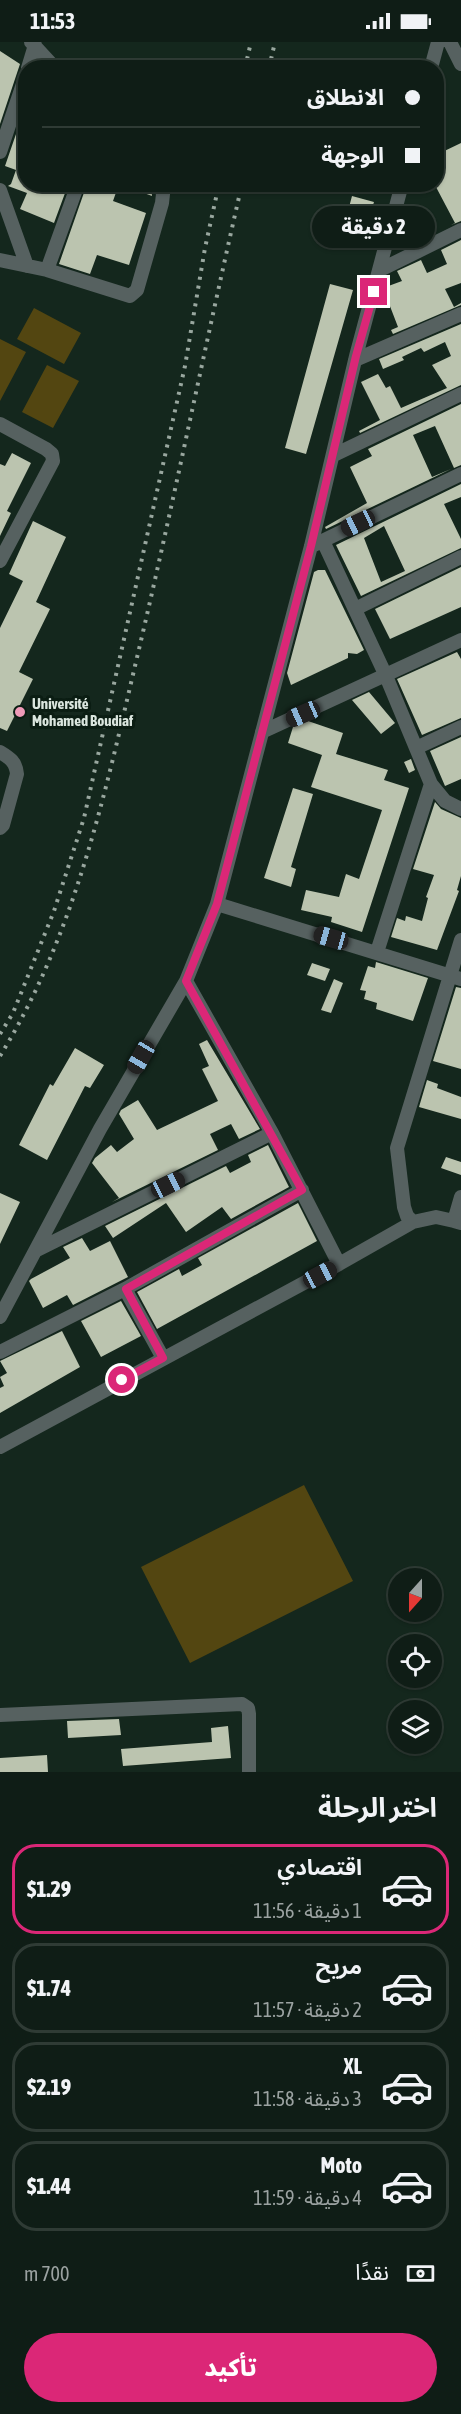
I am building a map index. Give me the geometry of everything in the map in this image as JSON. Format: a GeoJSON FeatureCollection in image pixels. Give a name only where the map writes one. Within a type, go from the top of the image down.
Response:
{"type":"FeatureCollection","features":[{"type":"Feature","properties":{"kind":"street"},"geometry":{"type":"LineString","coordinates":[[433,60],[438,42]]}},
{"type":"Feature","properties":{"kind":"street"},"geometry":{"type":"LineString","coordinates":[[450,42],[461,64]]}},
{"type":"Feature","properties":{"kind":"street"},"geometry":{"type":"LineString","coordinates":[[30,60],[33,43]]}},
{"type":"Feature","properties":{"kind":"street"},"geometry":{"type":"LineString","coordinates":[[33,43],[48,60]]}},
{"type":"Feature","properties":{"kind":"street"},"geometry":{"type":"LineString","coordinates":[[0,152],[18,99]]}},
{"type":"Feature","properties":{"kind":"street"},"geometry":{"type":"LineString","coordinates":[[0,190],[27,266]]}},
{"type":"Feature","properties":{"kind":"street"},"geometry":{"type":"LineString","coordinates":[[47,270],[75,192]]}},
{"type":"Feature","properties":{"kind":"street"},"geometry":{"type":"LineString","coordinates":[[0,260],[47,270],[130,296],[135,294],[162,203],[162,192]]}},
{"type":"Feature","properties":{"kind":"street"},"geometry":{"type":"LineString","coordinates":[[0,1317],[99,1129],[186,981],[217,904],[262,732],[317,544],[334,455],[356,360],[400,192]]}},
{"type":"Feature","properties":{"kind":"street"},"geometry":{"type":"LineString","coordinates":[[380,270],[461,230]]}},
{"type":"Feature","properties":{"kind":"street"},"geometry":{"type":"LineString","coordinates":[[356,360],[461,314]]}},
{"type":"Feature","properties":{"kind":"street"},"geometry":{"type":"LineString","coordinates":[[334,455],[461,394]]}},
{"type":"Feature","properties":{"kind":"street"},"geometry":{"type":"LineString","coordinates":[[0,424],[46,449],[52,454],[53,461],[0,561]]}},
{"type":"Feature","properties":{"kind":"street"},"geometry":{"type":"LineString","coordinates":[[317,544],[461,474]]}},
{"type":"Feature","properties":{"kind":"street"},"geometry":{"type":"LineString","coordinates":[[317,544],[355,609],[431,784],[446,801],[460,807]]}},
{"type":"Feature","properties":{"kind":"street"},"geometry":{"type":"LineString","coordinates":[[355,609],[461,557]]}},
{"type":"Feature","properties":{"kind":"street"},"geometry":{"type":"LineString","coordinates":[[262,732],[461,640]]}},
{"type":"Feature","properties":{"kind":"street"},"geometry":{"type":"LineString","coordinates":[[416,748],[461,727]]}},
{"type":"Feature","properties":{"kind":"street"},"geometry":{"type":"LineString","coordinates":[[0,752],[11,758],[16,765],[17,774],[3,825],[0,828]]}},
{"type":"Feature","properties":{"kind":"street"},"geometry":{"type":"LineString","coordinates":[[377,952],[431,784]]}},
{"type":"Feature","properties":{"kind":"street"},"geometry":{"type":"LineString","coordinates":[[217,904],[456,978]]}},
{"type":"Feature","properties":{"kind":"street"},"geometry":{"type":"LineString","coordinates":[[413,1222],[407,1216],[404,1207],[397,1148],[456,978],[461,940]]}},
{"type":"Feature","properties":{"kind":"street"},"geometry":{"type":"LineString","coordinates":[[186,981],[272,1133],[339,1264]]}},
{"type":"Feature","properties":{"kind":"street"},"geometry":{"type":"LineString","coordinates":[[37,1250],[272,1133]]}},
{"type":"Feature","properties":{"kind":"street"},"geometry":{"type":"LineString","coordinates":[[0,1352],[126,1289],[302,1190]]}},
{"type":"Feature","properties":{"kind":"street"},"geometry":{"type":"LineString","coordinates":[[0,1447],[413,1222],[436,1217],[457,1222],[461,1197]]}},
{"type":"Feature","properties":{"kind":"street"},"geometry":{"type":"LineString","coordinates":[[126,1289],[163,1358]]}},
{"type":"Feature","properties":{"kind":"street"},"geometry":{"type":"LineString","coordinates":[[0,1715],[242,1704],[248,1708],[249,1714],[249,1772]]}},
{"type":"Feature","properties":{"kind":"shaded area"},"geometry":{"type":"Polygon","coordinates":[[[34,308],[81,333],[64,364],[17,339],[34,308]]]}},
{"type":"Feature","properties":{"kind":"shaded area"},"geometry":{"type":"Polygon","coordinates":[[[0,339],[26,352],[0,401],[0,339]]]}},
{"type":"Feature","properties":{"kind":"shaded area"},"geometry":{"type":"Polygon","coordinates":[[[47,365],[79,381],[53,428],[22,412],[47,365]]]}},
{"type":"Feature","properties":{"kind":"shaded area"},"geometry":{"type":"Polygon","coordinates":[[[304,1485],[353,1581],[190,1663],[141,1567],[304,1485]]]}},
{"type":"Feature","properties":{"kind":"building"},"geometry":{"type":"Polygon","coordinates":[[[0,51],[18,63],[18,70],[0,124],[0,51]]]}},
{"type":"Feature","properties":{"kind":"building"},"geometry":{"type":"Polygon","coordinates":[[[18,128],[18,190],[8,186],[16,170],[5,166],[18,128]]]}},
{"type":"Feature","properties":{"kind":"building"},"geometry":{"type":"Polygon","coordinates":[[[461,143],[461,221],[451,225],[455,223],[439,192],[444,192],[444,151],[461,143]]]}},
{"type":"Feature","properties":{"kind":"building"},"geometry":{"type":"Polygon","coordinates":[[[24,192],[65,192],[54,223],[20,209],[27,193],[24,192]]]}},
{"type":"Feature","properties":{"kind":"building"},"geometry":{"type":"Polygon","coordinates":[[[84,192],[116,192],[113,201],[146,213],[129,265],[97,255],[90,274],[59,264],[84,192]]]}},
{"type":"Feature","properties":{"kind":"building"},"geometry":{"type":"Polygon","coordinates":[[[352,196],[374,202],[362,240],[349,236],[350,232],[343,230],[352,196]]]}},
{"type":"Feature","properties":{"kind":"building"},"geometry":{"type":"Polygon","coordinates":[[[461,240],[461,283],[445,289],[454,307],[461,303],[461,305],[393,334],[391,330],[398,327],[383,288],[402,281],[397,271],[421,260],[427,273],[447,264],[441,250],[461,240]]]}},
{"type":"Feature","properties":{"kind":"building"},"geometry":{"type":"Polygon","coordinates":[[[330,284],[353,290],[306,454],[285,448],[330,284]]]}},
{"type":"Feature","properties":{"kind":"building"},"geometry":{"type":"Polygon","coordinates":[[[461,324],[461,385],[360,433],[359,431],[380,420],[361,382],[378,374],[386,388],[390,386],[401,408],[447,388],[432,365],[451,356],[445,342],[424,352],[421,348],[402,357],[404,360],[383,369],[379,359],[461,324]]]}},
{"type":"Feature","properties":{"kind":"building"},"geometry":{"type":"Polygon","coordinates":[[[461,404],[461,465],[454,468],[435,426],[413,435],[432,477],[451,469],[326,529],[325,527],[367,503],[350,467],[372,456],[368,449],[461,404]]]}},
{"type":"Feature","properties":{"kind":"building"},"geometry":{"type":"Polygon","coordinates":[[[12,453],[31,463],[7,511],[11,513],[0,536],[0,464],[5,466],[12,453]]]}},
{"type":"Feature","properties":{"kind":"building"},"geometry":{"type":"Polygon","coordinates":[[[461,484],[461,497],[444,504],[461,539],[461,548],[361,596],[336,545],[461,484]],[[384,526],[364,538],[381,582],[405,571],[384,526]]]}},
{"type":"Feature","properties":{"kind":"building"},"geometry":{"type":"Polygon","coordinates":[[[33,521],[66,537],[36,602],[50,609],[19,672],[33,679],[7,731],[0,728],[0,628],[23,581],[9,574],[33,521]]]}},
{"type":"Feature","properties":{"kind":"building"},"geometry":{"type":"Polygon","coordinates":[[[461,567],[461,607],[390,639],[375,609],[461,567]]]}},
{"type":"Feature","properties":{"kind":"building"},"geometry":{"type":"Polygon","coordinates":[[[325,570],[364,650],[357,654],[348,653],[348,658],[291,685],[287,673],[314,572],[325,570]]]}},
{"type":"Feature","properties":{"kind":"building"},"geometry":{"type":"Polygon","coordinates":[[[457,652],[461,659],[461,718],[422,735],[397,679],[457,652]]]}},
{"type":"Feature","properties":{"kind":"building"},"geometry":{"type":"Polygon","coordinates":[[[369,692],[395,723],[381,734],[352,700],[369,692]]]}},
{"type":"Feature","properties":{"kind":"building"},"geometry":{"type":"Polygon","coordinates":[[[308,721],[343,733],[336,754],[388,770],[384,780],[409,788],[362,932],[331,922],[332,917],[301,910],[306,890],[339,897],[346,874],[359,879],[382,810],[311,787],[322,755],[288,743],[293,727],[308,721]]]}},
{"type":"Feature","properties":{"kind":"building"},"geometry":{"type":"Polygon","coordinates":[[[461,737],[461,779],[445,786],[430,751],[461,737]]]}},
{"type":"Feature","properties":{"kind":"building"},"geometry":{"type":"Polygon","coordinates":[[[411,759],[415,770],[409,773],[404,762],[411,759]]]}},
{"type":"Feature","properties":{"kind":"building"},"geometry":{"type":"Polygon","coordinates":[[[293,788],[313,794],[291,867],[296,869],[291,887],[264,878],[293,788]]]}},
{"type":"Feature","properties":{"kind":"building"},"geometry":{"type":"Polygon","coordinates":[[[435,802],[441,809],[461,818],[461,876],[457,890],[459,891],[437,950],[391,937],[397,918],[405,921],[406,916],[422,921],[428,898],[426,897],[434,875],[413,869],[435,802]]]}},
{"type":"Feature","properties":{"kind":"building"},"geometry":{"type":"Polygon","coordinates":[[[376,962],[428,978],[413,1021],[376,1009],[377,1003],[364,999],[366,991],[360,990],[368,966],[375,968],[376,962]]]}},
{"type":"Feature","properties":{"kind":"building"},"geometry":{"type":"Polygon","coordinates":[[[312,963],[330,969],[325,981],[307,975],[312,963]]]}},
{"type":"Feature","properties":{"kind":"building"},"geometry":{"type":"Polygon","coordinates":[[[334,979],[343,983],[331,1013],[321,1010],[334,979]]]}},
{"type":"Feature","properties":{"kind":"building"},"geometry":{"type":"Polygon","coordinates":[[[456,987],[461,988],[461,1069],[433,1061],[456,987]]]}},
{"type":"Feature","properties":{"kind":"building"},"geometry":{"type":"Polygon","coordinates":[[[207,1040],[260,1129],[239,1139],[231,1124],[210,1134],[218,1150],[112,1202],[119,1198],[92,1163],[111,1145],[117,1152],[134,1139],[119,1114],[121,1110],[138,1100],[157,1130],[218,1101],[202,1069],[209,1066],[199,1044],[207,1040]]]}},
{"type":"Feature","properties":{"kind":"building"},"geometry":{"type":"Polygon","coordinates":[[[75,1048],[104,1065],[90,1088],[85,1086],[47,1160],[19,1145],[50,1084],[53,1086],[75,1048]]]}},
{"type":"Feature","properties":{"kind":"building"},"geometry":{"type":"Polygon","coordinates":[[[427,1080],[438,1084],[437,1088],[461,1097],[461,1119],[419,1107],[427,1080]]]}},
{"type":"Feature","properties":{"kind":"building"},"geometry":{"type":"Polygon","coordinates":[[[268,1145],[289,1187],[231,1219],[222,1207],[186,1232],[166,1203],[113,1238],[105,1226],[226,1166],[230,1173],[251,1162],[248,1155],[268,1145]]]}},
{"type":"Feature","properties":{"kind":"building"},"geometry":{"type":"Polygon","coordinates":[[[446,1157],[461,1162],[461,1175],[441,1168],[446,1157]]]}},
{"type":"Feature","properties":{"kind":"building"},"geometry":{"type":"Polygon","coordinates":[[[0,1193],[20,1202],[0,1244],[0,1193]]]}},
{"type":"Feature","properties":{"kind":"building"},"geometry":{"type":"Polygon","coordinates":[[[298,1203],[317,1241],[157,1329],[137,1292],[179,1269],[182,1276],[202,1265],[198,1258],[298,1203]]]}},
{"type":"Feature","properties":{"kind":"building"},"geometry":{"type":"Polygon","coordinates":[[[82,1238],[90,1251],[110,1241],[128,1277],[73,1305],[67,1295],[43,1308],[29,1281],[70,1258],[63,1247],[82,1238]]]}},
{"type":"Feature","properties":{"kind":"building"},"geometry":{"type":"Polygon","coordinates":[[[121,1301],[141,1336],[101,1357],[81,1321],[121,1301]]]}},
{"type":"Feature","properties":{"kind":"building"},"geometry":{"type":"Polygon","coordinates":[[[62,1331],[80,1367],[0,1413],[0,1388],[4,1386],[0,1377],[7,1373],[0,1361],[62,1331]]]}},
{"type":"Feature","properties":{"kind":"building"},"geometry":{"type":"Polygon","coordinates":[[[119,1719],[121,1735],[68,1738],[67,1721],[119,1719]]]}},
{"type":"Feature","properties":{"kind":"building"},"geometry":{"type":"Polygon","coordinates":[[[228,1726],[231,1758],[123,1766],[121,1749],[212,1742],[211,1728],[228,1726]]]}},
{"type":"Feature","properties":{"kind":"building"},"geometry":{"type":"Polygon","coordinates":[[[47,1755],[48,1772],[0,1772],[0,1758],[47,1755]]]}},
{"type":"Feature","properties":{"kind":"railway"},"geometry":{"type":"LineString","coordinates":[[247,60],[251,42]]}},
{"type":"Feature","properties":{"kind":"railway"},"geometry":{"type":"LineString","coordinates":[[271,60],[275,42]]}},
{"type":"Feature","properties":{"kind":"railway"},"geometry":{"type":"LineString","coordinates":[[0,1034],[13,1013],[54,911],[84,818],[185,366],[205,248],[217,192]]}},
{"type":"Feature","properties":{"kind":"railway"},"geometry":{"type":"LineString","coordinates":[[0,1056],[48,964],[67,916],[98,818],[149,606],[240,192]]}},
{"type":"Feature","properties":{"kind":"place","name":"Université Mohamed Boudiaf"},"geometry":{"type":"Point","coordinates":[20,712]}},
{"type":"Feature","properties":{"kind":"route"},"geometry":{"type":"LineString","coordinates":[[122,1380],[163,1358],[126,1289],[302,1190],[186,981],[217,904],[311,546],[356,356],[374,292]]}}]}
